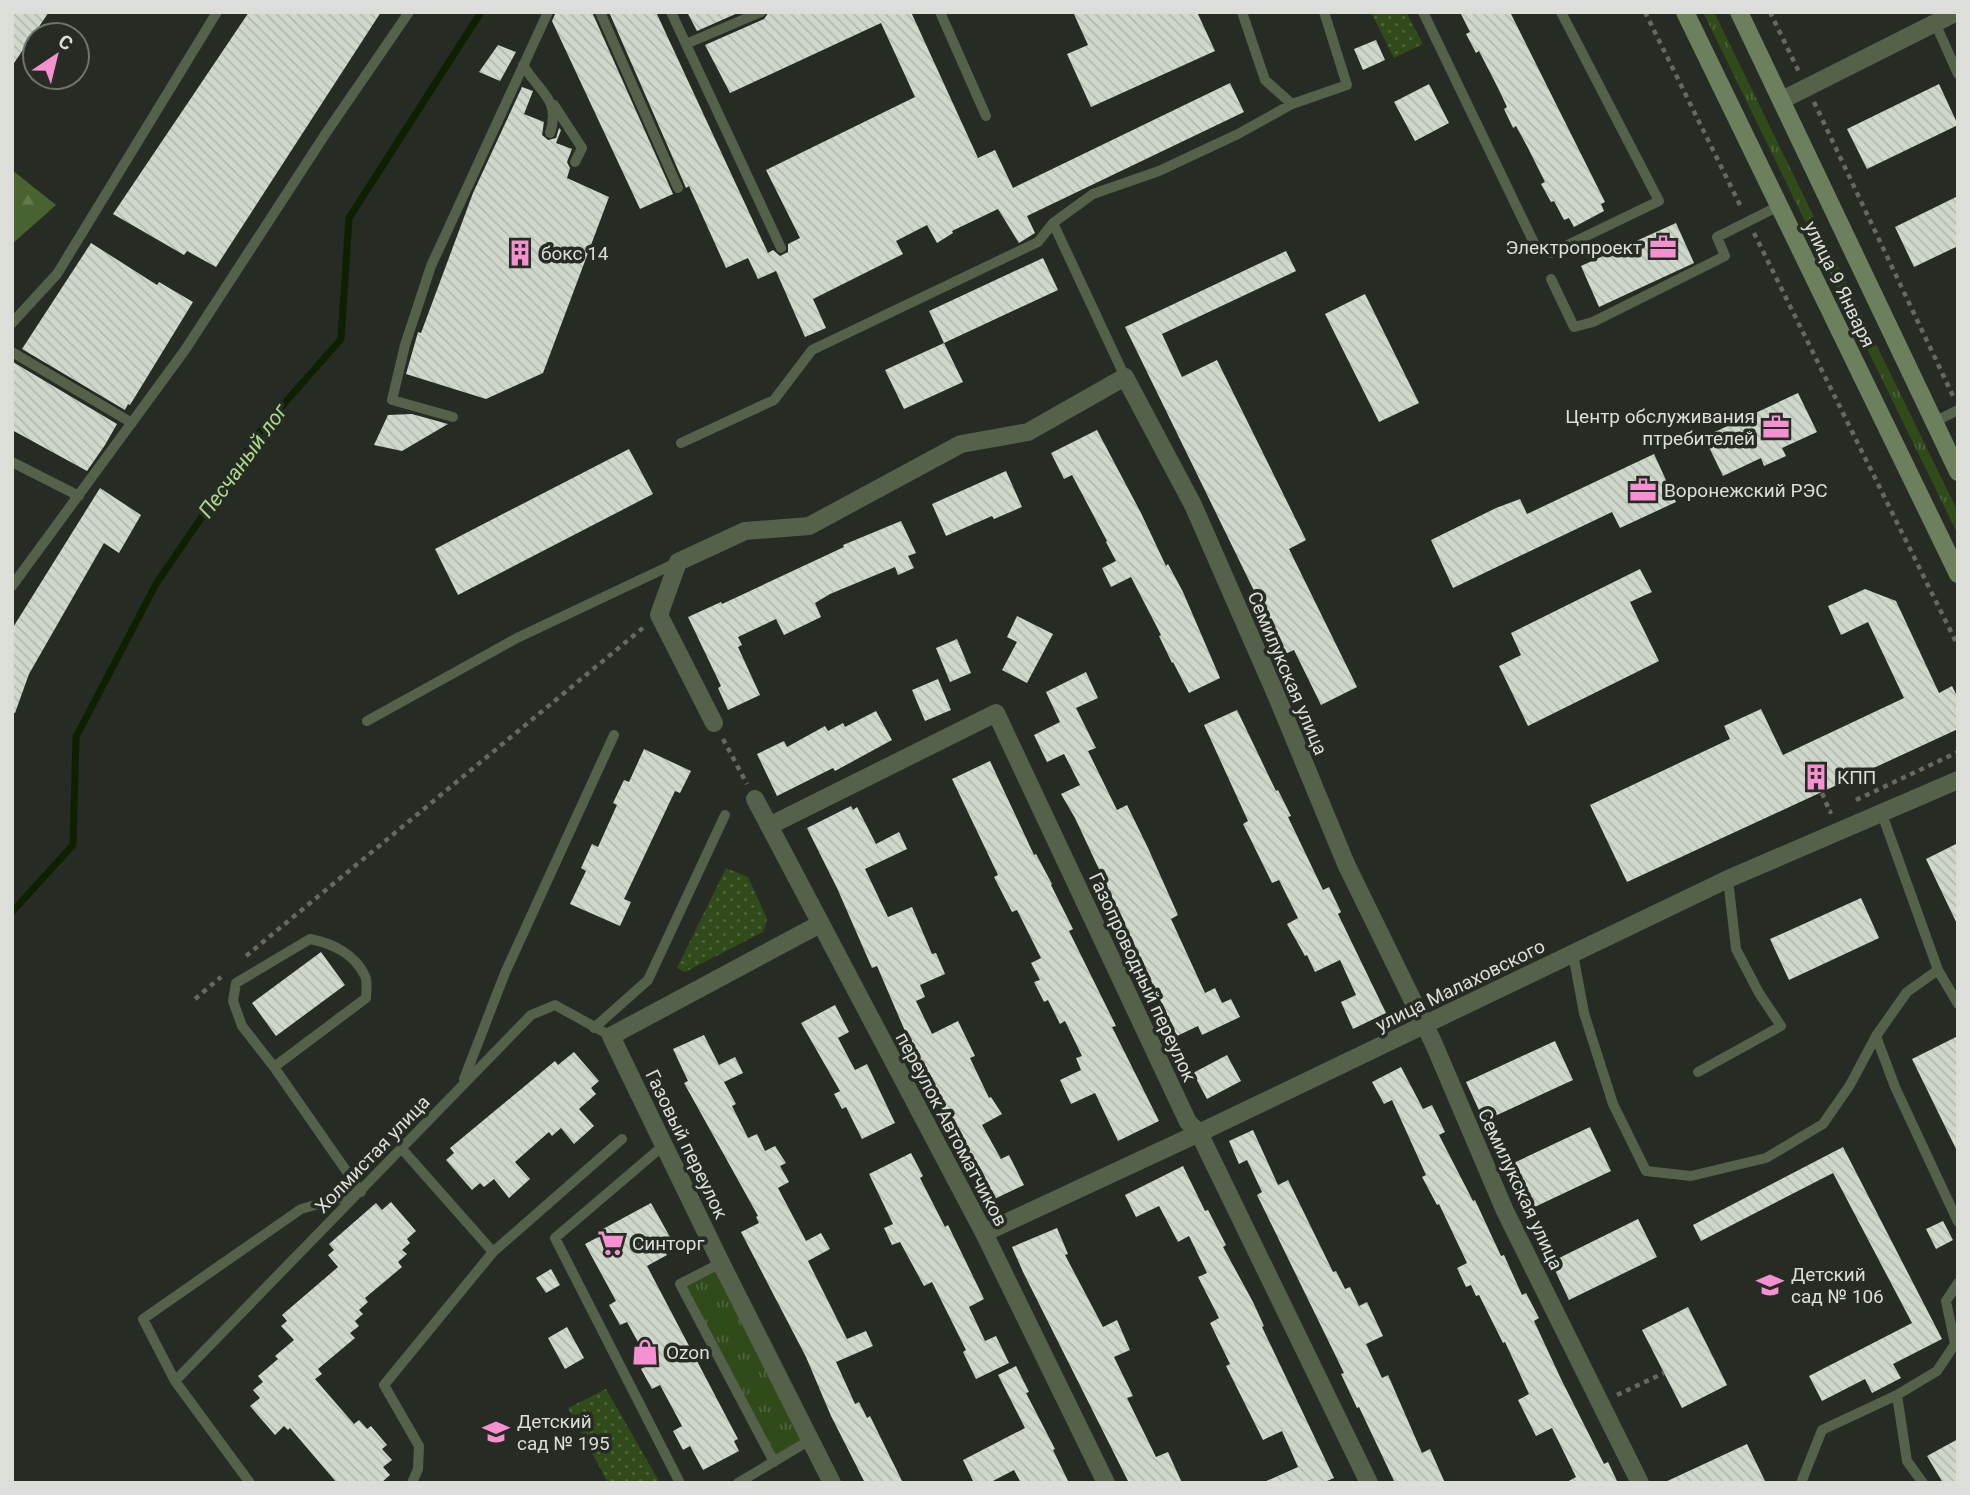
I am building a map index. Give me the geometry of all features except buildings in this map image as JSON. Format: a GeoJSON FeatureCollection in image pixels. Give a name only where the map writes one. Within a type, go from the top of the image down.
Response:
{"type":"FeatureCollection","features":[{"type":"Feature","properties":{"kind":"main road","name":"улица 9 Января"},"geometry":{"type":"LineString","coordinates":[[1685,12],[1958,574]]}},
{"type":"Feature","properties":{"kind":"main road","name":"улица 9 Января"},"geometry":{"type":"LineString","coordinates":[[1739,12],[1958,472]]}},
{"type":"Feature","properties":{"kind":"street"},"geometry":{"type":"LineString","coordinates":[[1782,100],[1957,12]]}},
{"type":"Feature","properties":{"kind":"street"},"geometry":{"type":"LineString","coordinates":[[714,723],[659,615],[678,562],[745,531],[809,526],[961,444],[1028,432],[1125,377]]}},
{"type":"Feature","properties":{"kind":"street","name":"Семилукская улица"},"geometry":{"type":"LineString","coordinates":[[1125,377],[1193,505],[1346,864],[1433,1042],[1505,1211],[1640,1483]]}},
{"type":"Feature","properties":{"kind":"street","name":"Газопроводный переулок"},"geometry":{"type":"LineString","coordinates":[[769,825],[996,713],[1188,1122],[1199,1133],[1369,1483]]}},
{"type":"Feature","properties":{"kind":"street","name":"улица Малаховского"},"geometry":{"type":"LineString","coordinates":[[984,1233],[1424,1026],[1728,879],[1958,780]]}},
{"type":"Feature","properties":{"kind":"street","name":"переулок Автоматчиков"},"geometry":{"type":"LineString","coordinates":[[755,799],[984,1233],[1106,1483]]}},
{"type":"Feature","properties":{"kind":"street"},"geometry":{"type":"LineString","coordinates":[[611,1035],[820,923]]}},
{"type":"Feature","properties":{"kind":"street","name":"Газовый переулок"},"geometry":{"type":"LineString","coordinates":[[611,1035],[721,1263],[832,1483]]}},
{"type":"Feature","properties":{"kind":"lane"},"geometry":{"type":"LineString","coordinates":[[12,323],[57,274],[217,12]]}},
{"type":"Feature","properties":{"kind":"lane"},"geometry":{"type":"LineString","coordinates":[[12,586],[185,350],[326,133],[409,12]]}},
{"type":"Feature","properties":{"kind":"lane"},"geometry":{"type":"LineString","coordinates":[[453,417],[392,400],[405,345],[431,266],[548,12]]}},
{"type":"Feature","properties":{"kind":"lane"},"geometry":{"type":"LineString","coordinates":[[600,12],[678,188]]}},
{"type":"Feature","properties":{"kind":"lane"},"geometry":{"type":"LineString","coordinates":[[671,12],[781,248]]}},
{"type":"Feature","properties":{"kind":"lane"},"geometry":{"type":"LineString","coordinates":[[686,44],[761,12]]}},
{"type":"Feature","properties":{"kind":"lane"},"geometry":{"type":"LineString","coordinates":[[940,12],[986,116]]}},
{"type":"Feature","properties":{"kind":"lane"},"geometry":{"type":"LineString","coordinates":[[1242,12],[1265,80],[1292,104]]}},
{"type":"Feature","properties":{"kind":"lane"},"geometry":{"type":"LineString","coordinates":[[681,443],[774,400],[812,350],[1038,242],[1053,223],[1093,194],[1159,171],[1238,134],[1292,104],[1347,85],[1324,12]]}},
{"type":"Feature","properties":{"kind":"lane"},"geometry":{"type":"LineString","coordinates":[[1423,12],[1535,245],[1551,253],[1658,201],[1560,12]]}},
{"type":"Feature","properties":{"kind":"lane"},"geometry":{"type":"LineString","coordinates":[[1935,23],[1958,74]]}},
{"type":"Feature","properties":{"kind":"lane"},"geometry":{"type":"LineString","coordinates":[[523,65],[533,82],[551,100],[582,148],[575,162]]}},
{"type":"Feature","properties":{"kind":"lane"},"geometry":{"type":"LineString","coordinates":[[550,133],[554,120],[551,100]]}},
{"type":"Feature","properties":{"kind":"lane"},"geometry":{"type":"LineString","coordinates":[[1551,279],[1574,327],[1593,322],[1725,256],[1717,237],[1779,206]]}},
{"type":"Feature","properties":{"kind":"lane"},"geometry":{"type":"LineString","coordinates":[[1053,223],[1125,377]]}},
{"type":"Feature","properties":{"kind":"lane"},"geometry":{"type":"LineString","coordinates":[[12,352],[132,423]]}},
{"type":"Feature","properties":{"kind":"lane"},"geometry":{"type":"LineString","coordinates":[[1934,422],[1958,407]]}},
{"type":"Feature","properties":{"kind":"lane"},"geometry":{"type":"LineString","coordinates":[[12,463],[79,495]]}},
{"type":"Feature","properties":{"kind":"lane"},"geometry":{"type":"LineString","coordinates":[[367,721],[517,638],[678,562]]}},
{"type":"Feature","properties":{"kind":"lane"},"geometry":{"type":"LineString","coordinates":[[461,1086],[505,973],[614,735]]}},
{"type":"Feature","properties":{"kind":"lane"},"geometry":{"type":"LineString","coordinates":[[1882,814],[1938,970],[1958,1004]]}},
{"type":"Feature","properties":{"kind":"lane"},"geometry":{"type":"LineString","coordinates":[[594,1028],[648,980],[725,816]]}},
{"type":"Feature","properties":{"kind":"lane"},"geometry":{"type":"LineString","coordinates":[[1698,1072],[1781,1026],[1759,993],[1736,949],[1728,879]]}},
{"type":"Feature","properties":{"kind":"lane"},"geometry":{"type":"LineString","coordinates":[[250,1483],[175,1381],[143,1319],[301,1209],[361,1192],[274,1067],[242,1026],[233,1001],[236,983],[310,939],[327,942],[349,956],[366,977],[366,998],[274,1067]]}},
{"type":"Feature","properties":{"kind":"lane"},"geometry":{"type":"LineString","coordinates":[[1573,954],[1584,1013],[1613,1104],[1646,1171],[1691,1176],[1766,1158],[1823,1124],[1850,1085],[1876,1036],[1907,992],[1938,970]]}},
{"type":"Feature","properties":{"kind":"lane","name":"Холмистая улица"},"geometry":{"type":"LineString","coordinates":[[175,1381],[531,1015],[555,1005],[611,1035]]}},
{"type":"Feature","properties":{"kind":"lane"},"geometry":{"type":"LineString","coordinates":[[1876,1036],[1895,1087],[1958,1222]]}},
{"type":"Feature","properties":{"kind":"lane"},"geometry":{"type":"LineString","coordinates":[[412,1483],[418,1469],[419,1446],[384,1385],[492,1252],[622,1139]]}},
{"type":"Feature","properties":{"kind":"lane"},"geometry":{"type":"LineString","coordinates":[[664,1145],[555,1238],[680,1483]]}},
{"type":"Feature","properties":{"kind":"lane"},"geometry":{"type":"LineString","coordinates":[[402,1149],[492,1252]]}},
{"type":"Feature","properties":{"kind":"lane"},"geometry":{"type":"LineString","coordinates":[[721,1263],[680,1284],[774,1462]]}},
{"type":"Feature","properties":{"kind":"lane"},"geometry":{"type":"LineString","coordinates":[[1801,1483],[1822,1430],[1897,1395],[1937,1371],[1955,1344],[1946,1301],[1958,1283]]}},
{"type":"Feature","properties":{"kind":"lane"},"geometry":{"type":"LineString","coordinates":[[1897,1395],[1907,1461],[1923,1483]]}},
{"type":"Feature","properties":{"kind":"lane"},"geometry":{"type":"LineString","coordinates":[[738,1483],[810,1440]]}},
{"type":"Feature","properties":{"kind":"path"},"geometry":{"type":"LineString","coordinates":[[1645,12],[1958,646]]}},
{"type":"Feature","properties":{"kind":"path"},"geometry":{"type":"LineString","coordinates":[[1770,12],[1958,407]]}},
{"type":"Feature","properties":{"kind":"path"},"geometry":{"type":"LineString","coordinates":[[238,963],[659,615]]}},
{"type":"Feature","properties":{"kind":"path"},"geometry":{"type":"LineString","coordinates":[[714,723],[755,799]]}},
{"type":"Feature","properties":{"kind":"path"},"geometry":{"type":"LineString","coordinates":[[1853,801],[1958,752]]}},
{"type":"Feature","properties":{"kind":"path"},"geometry":{"type":"LineString","coordinates":[[1822,793],[1830,812],[1841,807]]}},
{"type":"Feature","properties":{"kind":"path"},"geometry":{"type":"LineString","coordinates":[[195,999],[227,972]]}},
{"type":"Feature","properties":{"kind":"path"},"geometry":{"type":"LineString","coordinates":[[1600,1402],[1664,1373]]}},
{"type":"Feature","properties":{"kind":"green space"},"geometry":{"type":"Polygon","coordinates":[[[1371,12],[1406,12],[1423,44],[1394,58],[1371,12]]]}},
{"type":"Feature","properties":{"kind":"green space"},"geometry":{"type":"Polygon","coordinates":[[[1703,12],[1714,12],[1958,512],[1958,535],[1703,12]]]}},
{"type":"Feature","properties":{"kind":"green space"},"geometry":{"type":"Polygon","coordinates":[[[12,170],[56,205],[12,244],[12,170]]]}},
{"type":"Feature","properties":{"kind":"green space"},"geometry":{"type":"Polygon","coordinates":[[[726,868],[748,877],[767,919],[763,932],[685,972],[677,968],[726,868]]]}},
{"type":"Feature","properties":{"kind":"green space"},"geometry":{"type":"Polygon","coordinates":[[[721,1263],[810,1440],[774,1462],[680,1284],[721,1263]]]}},
{"type":"Feature","properties":{"kind":"green space"},"geometry":{"type":"Polygon","coordinates":[[[606,1389],[660,1483],[608,1483],[568,1408],[606,1389]]]}},
{"type":"Feature","properties":{"kind":"waterway","name":"Песчаный лог"},"geometry":{"type":"LineString","coordinates":[[12,912],[73,845],[76,737],[156,584],[261,430],[341,339],[349,218],[481,12]]}},
{"type":"Feature","properties":{"kind":"place","name":"Электропроект"},"geometry":{"type":"Point","coordinates":[1663,247]}},
{"type":"Feature","properties":{"kind":"place","name":"бокс 14"},"geometry":{"type":"Point","coordinates":[520,253]}},
{"type":"Feature","properties":{"kind":"place","name":"Центр обслуживания птребителей"},"geometry":{"type":"Point","coordinates":[1776,427]}},
{"type":"Feature","properties":{"kind":"place","name":"Воронежский РЭС"},"geometry":{"type":"Point","coordinates":[1643,490]}},
{"type":"Feature","properties":{"kind":"place","name":"КПП"},"geometry":{"type":"Point","coordinates":[1816,777]}},
{"type":"Feature","properties":{"kind":"place","name":"Синторг"},"geometry":{"type":"Point","coordinates":[611,1243]}},
{"type":"Feature","properties":{"kind":"place","name":"Детский сад № 106"},"geometry":{"type":"Point","coordinates":[1770,1285]}},
{"type":"Feature","properties":{"kind":"place","name":"Ozon"},"geometry":{"type":"Point","coordinates":[645,1352]}},
{"type":"Feature","properties":{"kind":"place","name":"Детский сад № 195"},"geometry":{"type":"Point","coordinates":[496,1432]}}]}
